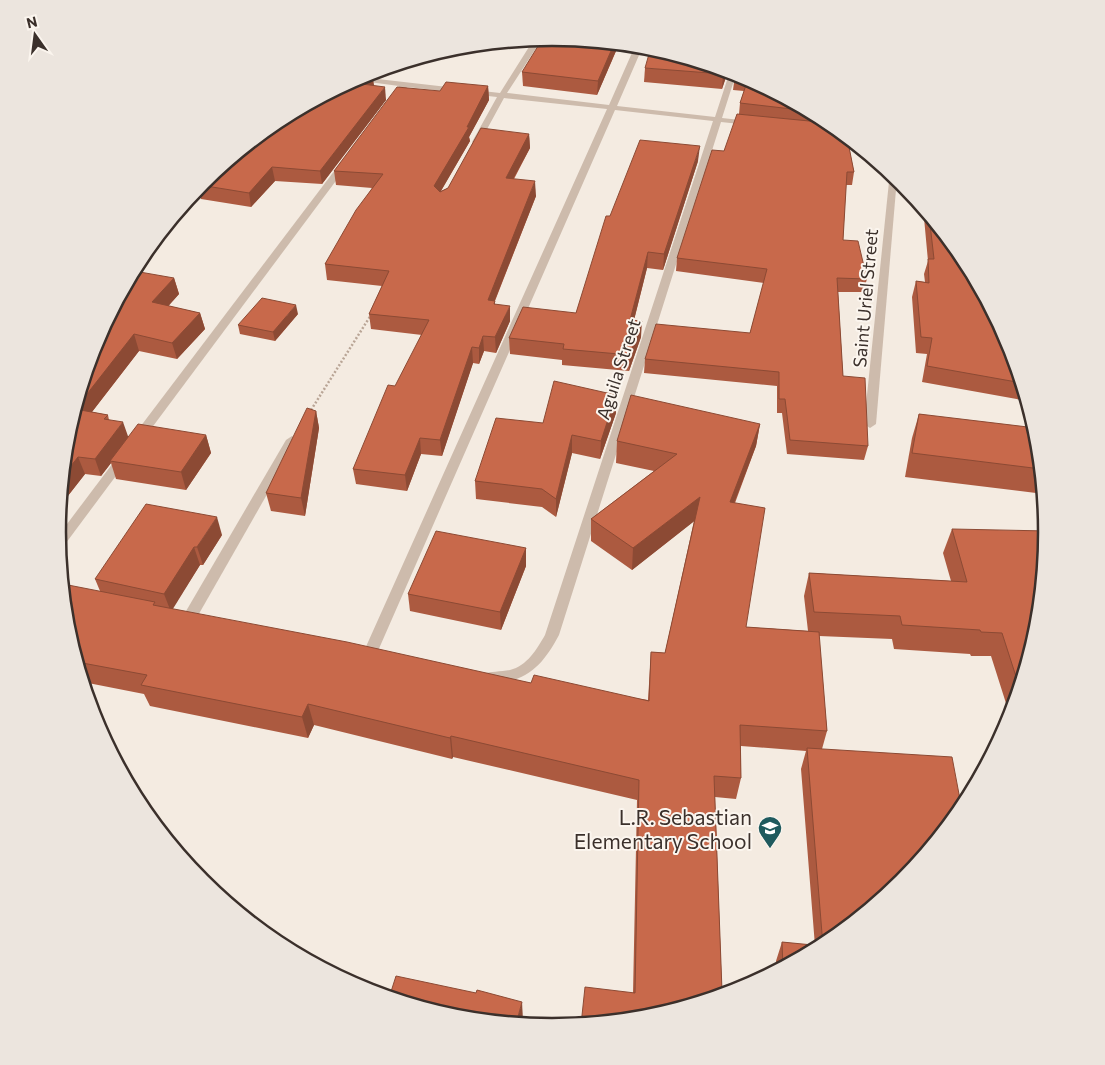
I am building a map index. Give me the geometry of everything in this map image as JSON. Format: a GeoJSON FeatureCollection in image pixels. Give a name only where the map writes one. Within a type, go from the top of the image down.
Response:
{"type":"FeatureCollection","features":[{"type":"Feature","properties":{"kind":"street"},"geometry":{"type":"LineString","coordinates":[[470,153],[502,95],[533,47]]}},
{"type":"Feature","properties":{"kind":"street"},"geometry":{"type":"LineString","coordinates":[[367,660],[635,54]]}},
{"type":"Feature","properties":{"kind":"street","name":"Aguila Street"},"geometry":{"type":"LineString","coordinates":[[470,678],[502,678],[526,670],[542,653],[552,635],[716,119],[730,80]]}},
{"type":"Feature","properties":{"kind":"street"},"geometry":{"type":"LineString","coordinates":[[372,81],[756,124]]}},
{"type":"Feature","properties":{"kind":"street"},"geometry":{"type":"LineString","coordinates":[[387,108],[405,84]]}},
{"type":"Feature","properties":{"kind":"street"},"geometry":{"type":"LineString","coordinates":[[66,535],[351,156]]}},
{"type":"Feature","properties":{"kind":"street","name":"Saint Uriel Street"},"geometry":{"type":"LineString","coordinates":[[870,424],[892,185]]}},
{"type":"Feature","properties":{"kind":"street"},"geometry":{"type":"LineString","coordinates":[[206,626],[182,621],[292,440]]}},
{"type":"Feature","properties":{"kind":"path"},"geometry":{"type":"LineString","coordinates":[[292,440],[375,309]]}},
{"type":"Feature","properties":{"kind":"building"},"geometry":{"type":"Polygon","coordinates":[[[538,46],[612,50],[598,81],[522,72],[538,46]]]}},
{"type":"Feature","properties":{"kind":"building"},"geometry":{"type":"Polygon","coordinates":[[[648,56],[712,73],[645,68],[648,56]]]}},
{"type":"Feature","properties":{"kind":"building"},"geometry":{"type":"Polygon","coordinates":[[[446,82],[488,86],[467,127],[469,127],[434,186],[440,192],[448,188],[481,128],[529,134],[506,178],[535,181],[488,300],[495,301],[494,304],[510,306],[495,337],[483,336],[479,348],[472,347],[440,440],[420,438],[405,475],[353,469],[388,385],[395,386],[429,320],[369,314],[389,271],[325,264],[356,210],[383,174],[334,171],[397,87],[440,91],[446,82]]]}},
{"type":"Feature","properties":{"kind":"building"},"geometry":{"type":"Polygon","coordinates":[[[363,84],[385,87],[320,171],[272,167],[249,193],[211,187],[256,147],[309,111],[363,84]]]}},
{"type":"Feature","properties":{"kind":"building"},"geometry":{"type":"Polygon","coordinates":[[[746,86],[792,109],[740,103],[746,86]]]}},
{"type":"Feature","properties":{"kind":"building"},"geometry":{"type":"Polygon","coordinates":[[[737,114],[812,121],[849,147],[854,172],[847,172],[843,240],[858,241],[867,279],[837,278],[843,376],[865,378],[868,446],[790,440],[785,399],[779,399],[779,372],[645,359],[656,324],[750,333],[767,269],[677,258],[712,150],[724,151],[737,114]]]}},
{"type":"Feature","properties":{"kind":"building"},"geometry":{"type":"Polygon","coordinates":[[[640,140],[700,146],[664,254],[648,252],[630,320],[642,321],[630,355],[563,349],[564,344],[509,338],[523,307],[576,313],[606,216],[610,216],[640,140]]]}},
{"type":"Feature","properties":{"kind":"building"},"geometry":{"type":"Polygon","coordinates":[[[930,227],[957,262],[974,289],[1002,346],[1015,382],[927,366],[932,338],[921,337],[916,281],[929,283],[928,259],[934,259],[930,227]]]}},
{"type":"Feature","properties":{"kind":"building"},"geometry":{"type":"Polygon","coordinates":[[[142,272],[174,278],[152,302],[200,313],[172,343],[134,334],[87,394],[103,346],[116,317],[142,272]]]}},
{"type":"Feature","properties":{"kind":"building"},"geometry":{"type":"Polygon","coordinates":[[[262,298],[296,305],[273,332],[238,325],[262,298]]]}},
{"type":"Feature","properties":{"kind":"building"},"geometry":{"type":"Polygon","coordinates":[[[554,381],[616,395],[601,441],[572,435],[556,499],[542,489],[475,481],[496,418],[543,423],[554,381]]]}},
{"type":"Feature","properties":{"kind":"building"},"geometry":{"type":"Polygon","coordinates":[[[631,395],[760,424],[730,502],[765,508],[746,627],[819,632],[827,731],[740,725],[741,778],[714,776],[722,988],[678,1002],[647,1009],[616,1015],[582,1018],[585,987],[635,993],[639,780],[308,704],[302,717],[141,685],[147,675],[85,663],[69,585],[155,602],[153,605],[347,642],[531,683],[534,675],[649,701],[651,652],[665,653],[700,497],[633,548],[591,519],[677,454],[617,441],[631,395]]]}},
{"type":"Feature","properties":{"kind":"building"},"geometry":{"type":"Polygon","coordinates":[[[307,408],[316,411],[301,498],[266,493],[307,408]]]}},
{"type":"Feature","properties":{"kind":"building"},"geometry":{"type":"Polygon","coordinates":[[[82,410],[108,415],[104,419],[123,422],[95,459],[78,457],[70,467],[82,410]]]}},
{"type":"Feature","properties":{"kind":"building"},"geometry":{"type":"Polygon","coordinates":[[[919,414],[1026,427],[1035,468],[912,453],[919,414]]]}},
{"type":"Feature","properties":{"kind":"building"},"geometry":{"type":"Polygon","coordinates":[[[138,424],[206,435],[181,472],[110,461],[138,424]]]}},
{"type":"Feature","properties":{"kind":"building"},"geometry":{"type":"Polygon","coordinates":[[[146,504],[217,517],[197,547],[194,547],[164,594],[95,579],[146,504]]]}},
{"type":"Feature","properties":{"kind":"building"},"geometry":{"type":"Polygon","coordinates":[[[952,529],[1039,531],[1035,596],[1016,678],[1002,633],[902,625],[900,616],[814,612],[809,573],[967,582],[952,529]]]}},
{"type":"Feature","properties":{"kind":"building"},"geometry":{"type":"Polygon","coordinates":[[[436,531],[526,548],[500,612],[408,594],[436,531]]]}},
{"type":"Feature","properties":{"kind":"building"},"geometry":{"type":"Polygon","coordinates":[[[807,748],[952,757],[960,799],[957,803],[918,853],[896,876],[873,898],[822,937],[807,748]]]}},
{"type":"Feature","properties":{"kind":"building"},"geometry":{"type":"Polygon","coordinates":[[[782,942],[811,945],[796,954],[783,961],[782,942]]]}},
{"type":"Feature","properties":{"kind":"building"},"geometry":{"type":"Polygon","coordinates":[[[396,976],[476,993],[477,990],[522,1002],[518,1018],[458,1009],[391,991],[396,976]]]}},
{"type":"Feature","properties":{"kind":"place","name":"L.R. Sebastian Elementary School"},"geometry":{"type":"Point","coordinates":[770,849]}}]}
